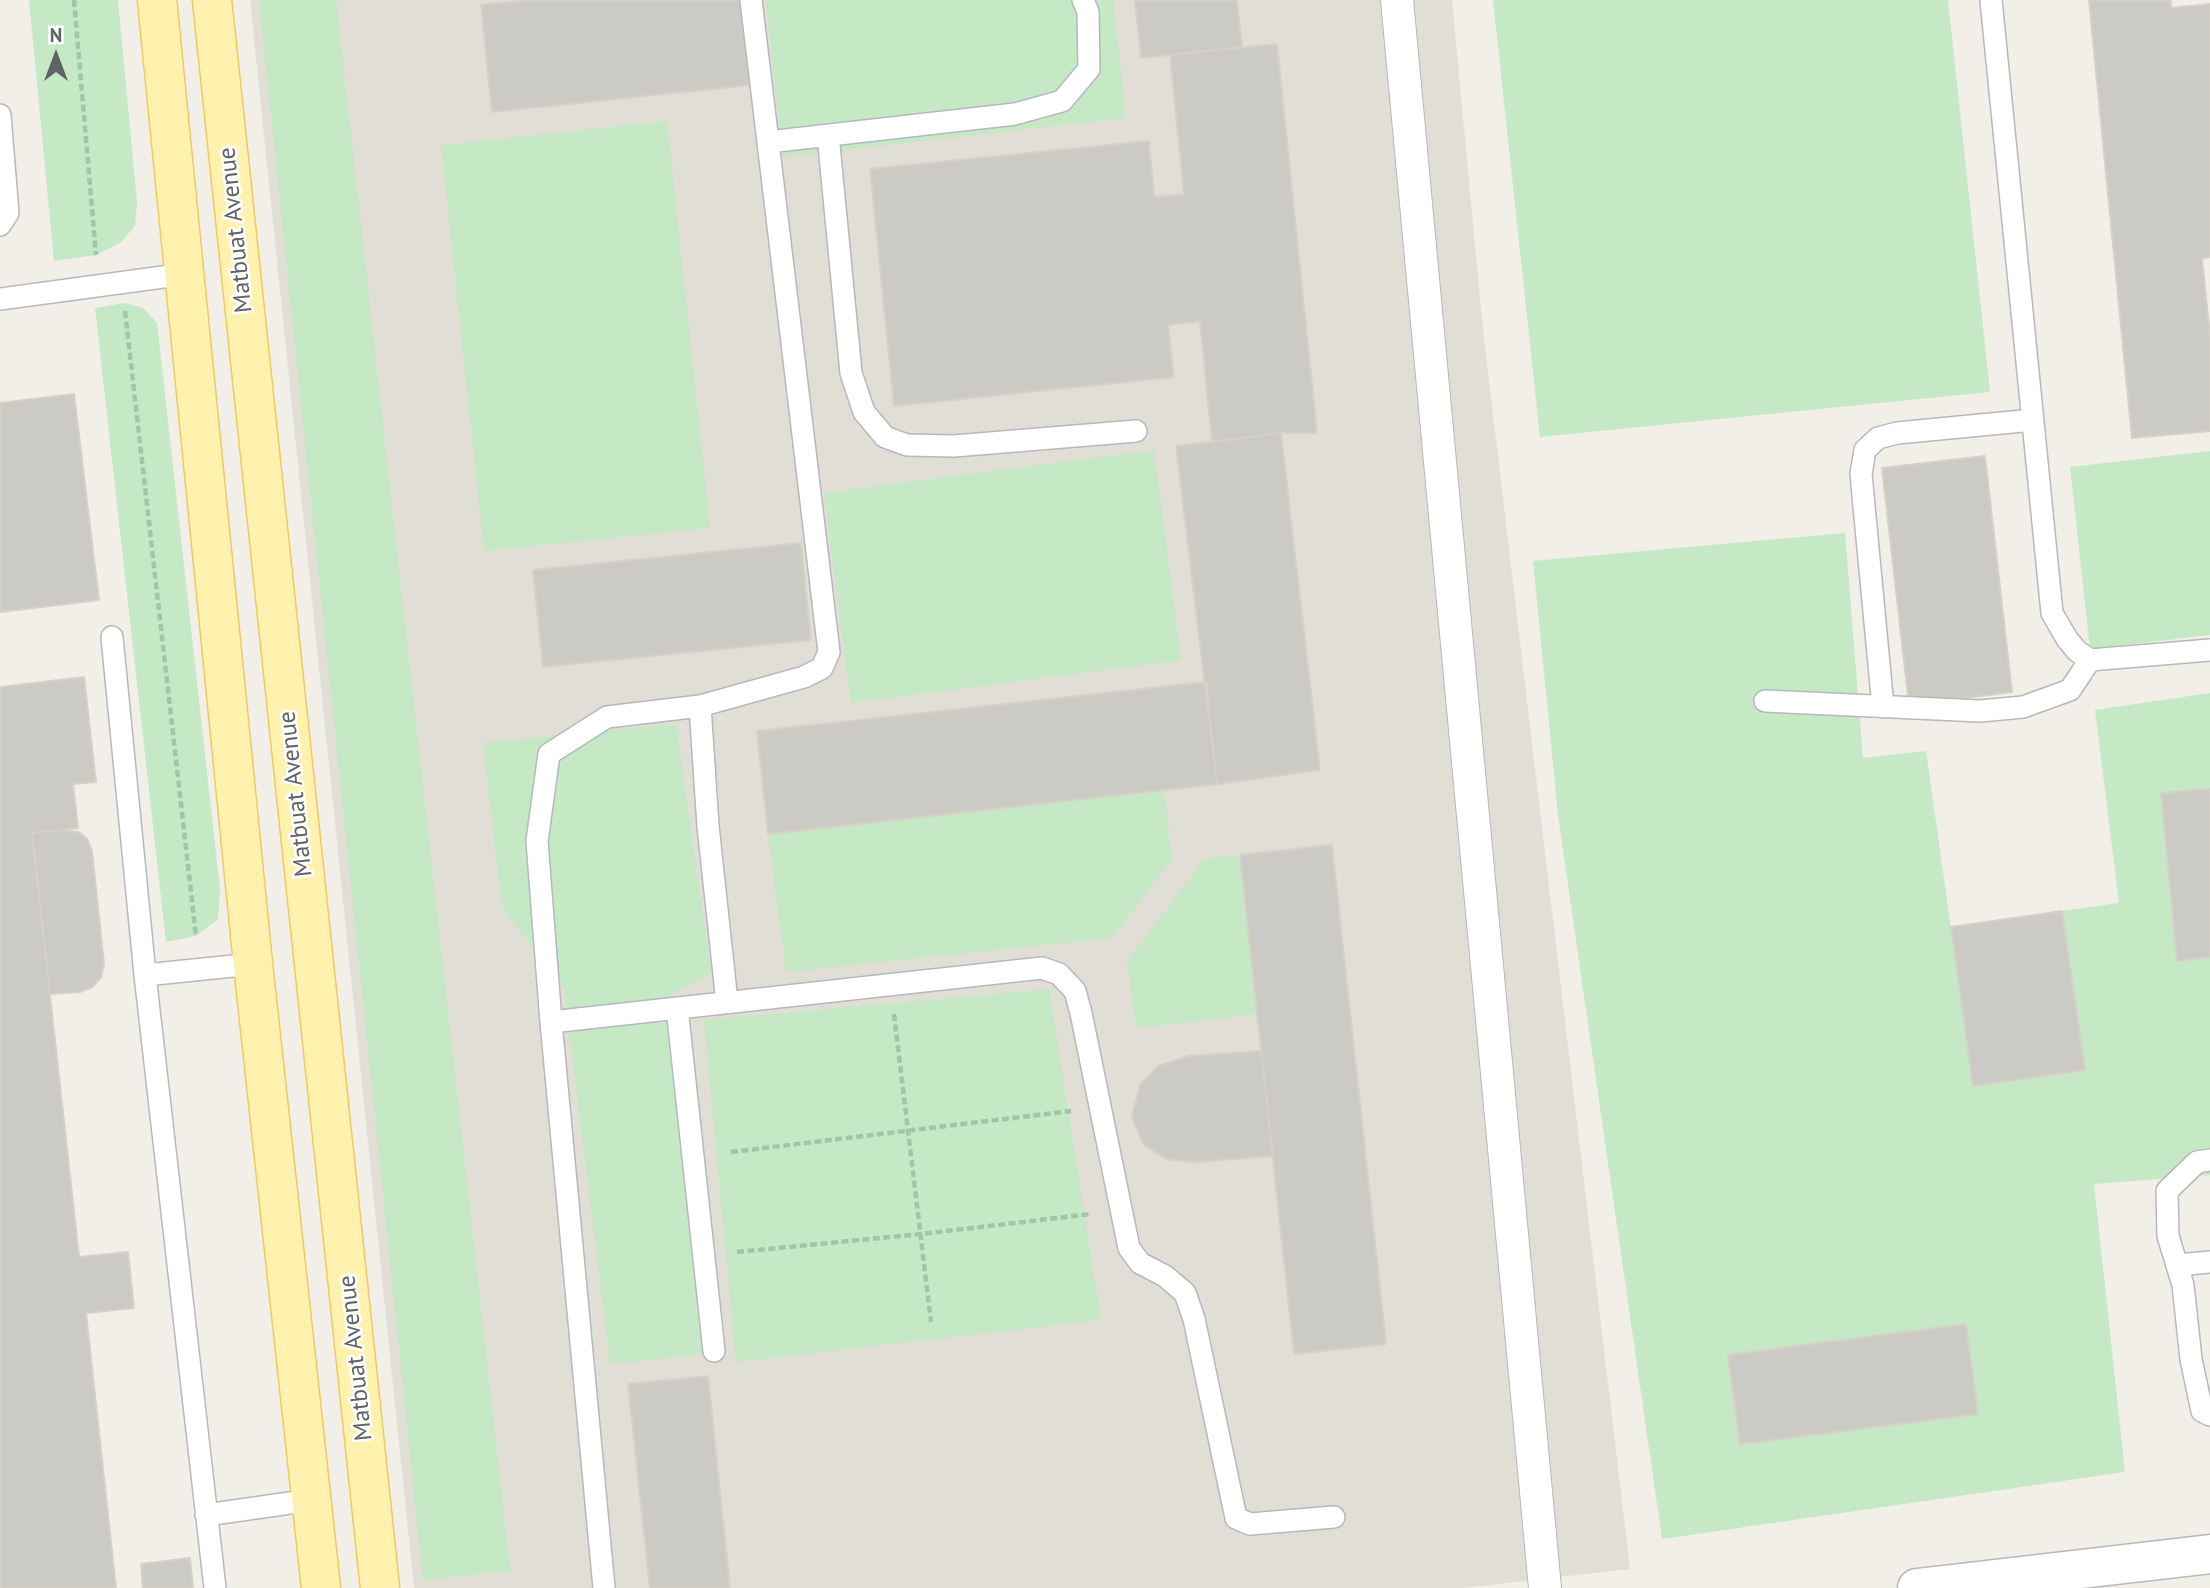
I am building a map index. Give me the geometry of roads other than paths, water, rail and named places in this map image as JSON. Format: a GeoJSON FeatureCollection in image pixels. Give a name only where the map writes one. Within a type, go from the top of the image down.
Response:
{"type":"FeatureCollection","features":[{"type":"Feature","properties":{"kind":"main road"},"geometry":{"type":"LineString","coordinates":[[157,0],[253,964],[321,1588]]}},
{"type":"Feature","properties":{"kind":"main road","name":"Matbuat Avenue"},"geometry":{"type":"LineString","coordinates":[[212,0],[380,1588]]}},
{"type":"Feature","properties":{"kind":"street"},"geometry":{"type":"LineString","coordinates":[[1397,0],[1545,1588]]}},
{"type":"Feature","properties":{"kind":"street"},"geometry":{"type":"LineString","coordinates":[[1917,1588],[2210,1554]]}},
{"type":"Feature","properties":{"kind":"lane"},"geometry":{"type":"LineString","coordinates":[[604,1588],[551,1022],[537,841],[549,754],[607,717],[700,706],[804,677],[822,668],[829,652],[751,0]]}},
{"type":"Feature","properties":{"kind":"lane"},"geometry":{"type":"LineString","coordinates":[[768,142],[1015,114],[1062,101],[1089,69],[1087,12],[1083,0]]}},
{"type":"Feature","properties":{"kind":"lane"},"geometry":{"type":"LineString","coordinates":[[1991,0],[2052,613],[2067,639],[2077,651],[2090,660],[2210,650]]}},
{"type":"Feature","properties":{"kind":"lane"},"geometry":{"type":"LineString","coordinates":[[0,115],[8,213],[0,225]]}},
{"type":"Feature","properties":{"kind":"lane"},"geometry":{"type":"LineString","coordinates":[[828,135],[850,373],[864,412],[885,437],[907,445],[954,446],[1136,431]]}},
{"type":"Feature","properties":{"kind":"lane"},"geometry":{"type":"LineString","coordinates":[[0,299],[185,274]]}},
{"type":"Feature","properties":{"kind":"lane"},"geometry":{"type":"LineString","coordinates":[[1883,707],[1861,474],[1865,450],[1878,438],[1897,433],[2032,420]]}},
{"type":"Feature","properties":{"kind":"lane"},"geometry":{"type":"LineString","coordinates":[[112,637],[145,975],[215,1588]]}},
{"type":"Feature","properties":{"kind":"lane"},"geometry":{"type":"LineString","coordinates":[[1765,702],[1980,711],[2022,707],[2070,690],[2090,660]]}},
{"type":"Feature","properties":{"kind":"lane"},"geometry":{"type":"LineString","coordinates":[[700,706],[708,826],[727,1002]]}},
{"type":"Feature","properties":{"kind":"lane"},"geometry":{"type":"LineString","coordinates":[[145,975],[253,964]]}},
{"type":"Feature","properties":{"kind":"lane"},"geometry":{"type":"LineString","coordinates":[[551,1022],[1042,968],[1059,974],[1075,990],[1129,1248],[1140,1263],[1165,1276],[1185,1293],[1194,1319],[1236,1518],[1250,1524],[1334,1517]]}},
{"type":"Feature","properties":{"kind":"lane"},"geometry":{"type":"LineString","coordinates":[[677,1008],[714,1350]]}},
{"type":"Feature","properties":{"kind":"lane"},"geometry":{"type":"LineString","coordinates":[[2210,1160],[2197,1162],[2167,1191],[2168,1236],[2183,1285],[2191,1359],[2202,1411],[2210,1415]]}},
{"type":"Feature","properties":{"kind":"lane"},"geometry":{"type":"LineString","coordinates":[[2177,1265],[2210,1262]]}},
{"type":"Feature","properties":{"kind":"lane"},"geometry":{"type":"LineString","coordinates":[[206,1515],[311,1500]]}}]}
